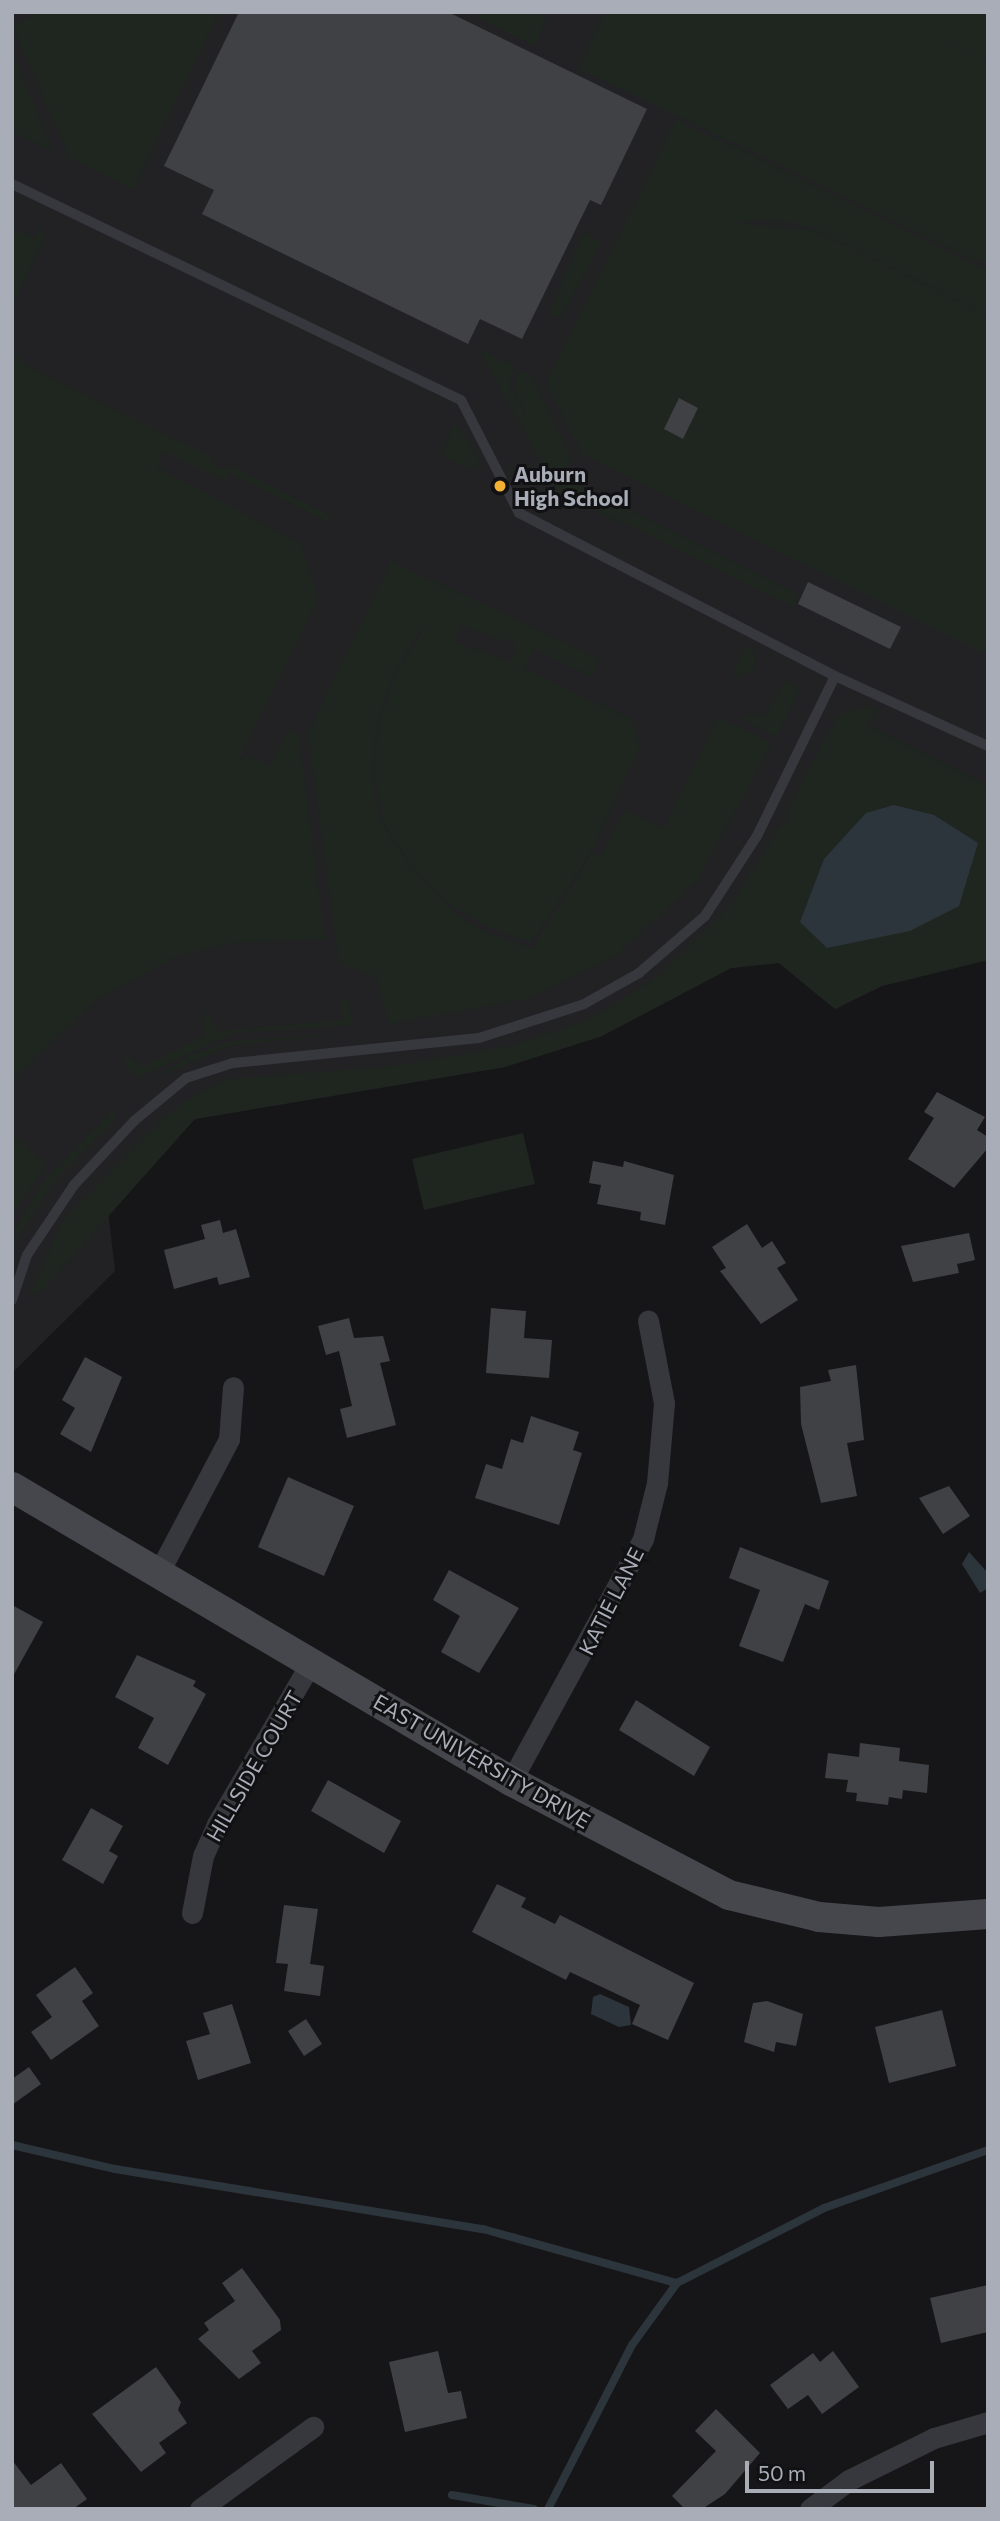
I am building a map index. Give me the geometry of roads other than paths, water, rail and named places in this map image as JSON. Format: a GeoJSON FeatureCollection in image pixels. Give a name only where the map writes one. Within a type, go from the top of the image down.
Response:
{"type":"FeatureCollection","features":[{"type":"Feature","properties":{"kind":"main road","name":"EAST UNIVERSITY DRIVE"},"geometry":{"type":"LineString","coordinates":[[12,1488],[160,1570],[511,1781],[729,1895],[819,1917],[879,1922],[988,1914]]}},
{"type":"Feature","properties":{"kind":"street","name":"KATIE LANE"},"geometry":{"type":"LineString","coordinates":[[511,1781],[643,1539],[657,1483],[664,1403],[648,1321]]}},
{"type":"Feature","properties":{"kind":"street"},"geometry":{"type":"LineString","coordinates":[[160,1570],[229,1439],[233,1387]]}},
{"type":"Feature","properties":{"kind":"street","name":"HILLSIDE COURT"},"geometry":{"type":"LineString","coordinates":[[192,1913],[203,1856],[217,1824],[313,1661]]}},
{"type":"Feature","properties":{"kind":"street"},"geometry":{"type":"LineString","coordinates":[[810,2509],[849,2480],[921,2444],[988,2423]]}},
{"type":"Feature","properties":{"kind":"street"},"geometry":{"type":"LineString","coordinates":[[200,2509],[313,2427]]}},
{"type":"Feature","properties":{"kind":"lane"},"geometry":{"type":"LineString","coordinates":[[12,184],[461,400],[519,513],[835,676],[988,746]]}},
{"type":"Feature","properties":{"kind":"lane"},"geometry":{"type":"LineString","coordinates":[[12,1300],[27,1255],[74,1185],[134,1121],[186,1078],[233,1063],[479,1038],[584,1004],[639,972],[705,916],[757,836],[835,676]]}},
{"type":"Feature","properties":{"kind":"waterway"},"geometry":{"type":"LineString","coordinates":[[12,2145],[115,2169],[483,2229],[677,2283],[824,2208],[988,2150]]}},
{"type":"Feature","properties":{"kind":"waterway"},"geometry":{"type":"LineString","coordinates":[[548,2509],[632,2345],[677,2283]]}},
{"type":"Feature","properties":{"kind":"waterway"},"geometry":{"type":"LineString","coordinates":[[452,2495],[534,2509]]}},
{"type":"Feature","properties":{"kind":"place","name":"Auburn High School"},"geometry":{"type":"Point","coordinates":[500,486]}}]}
